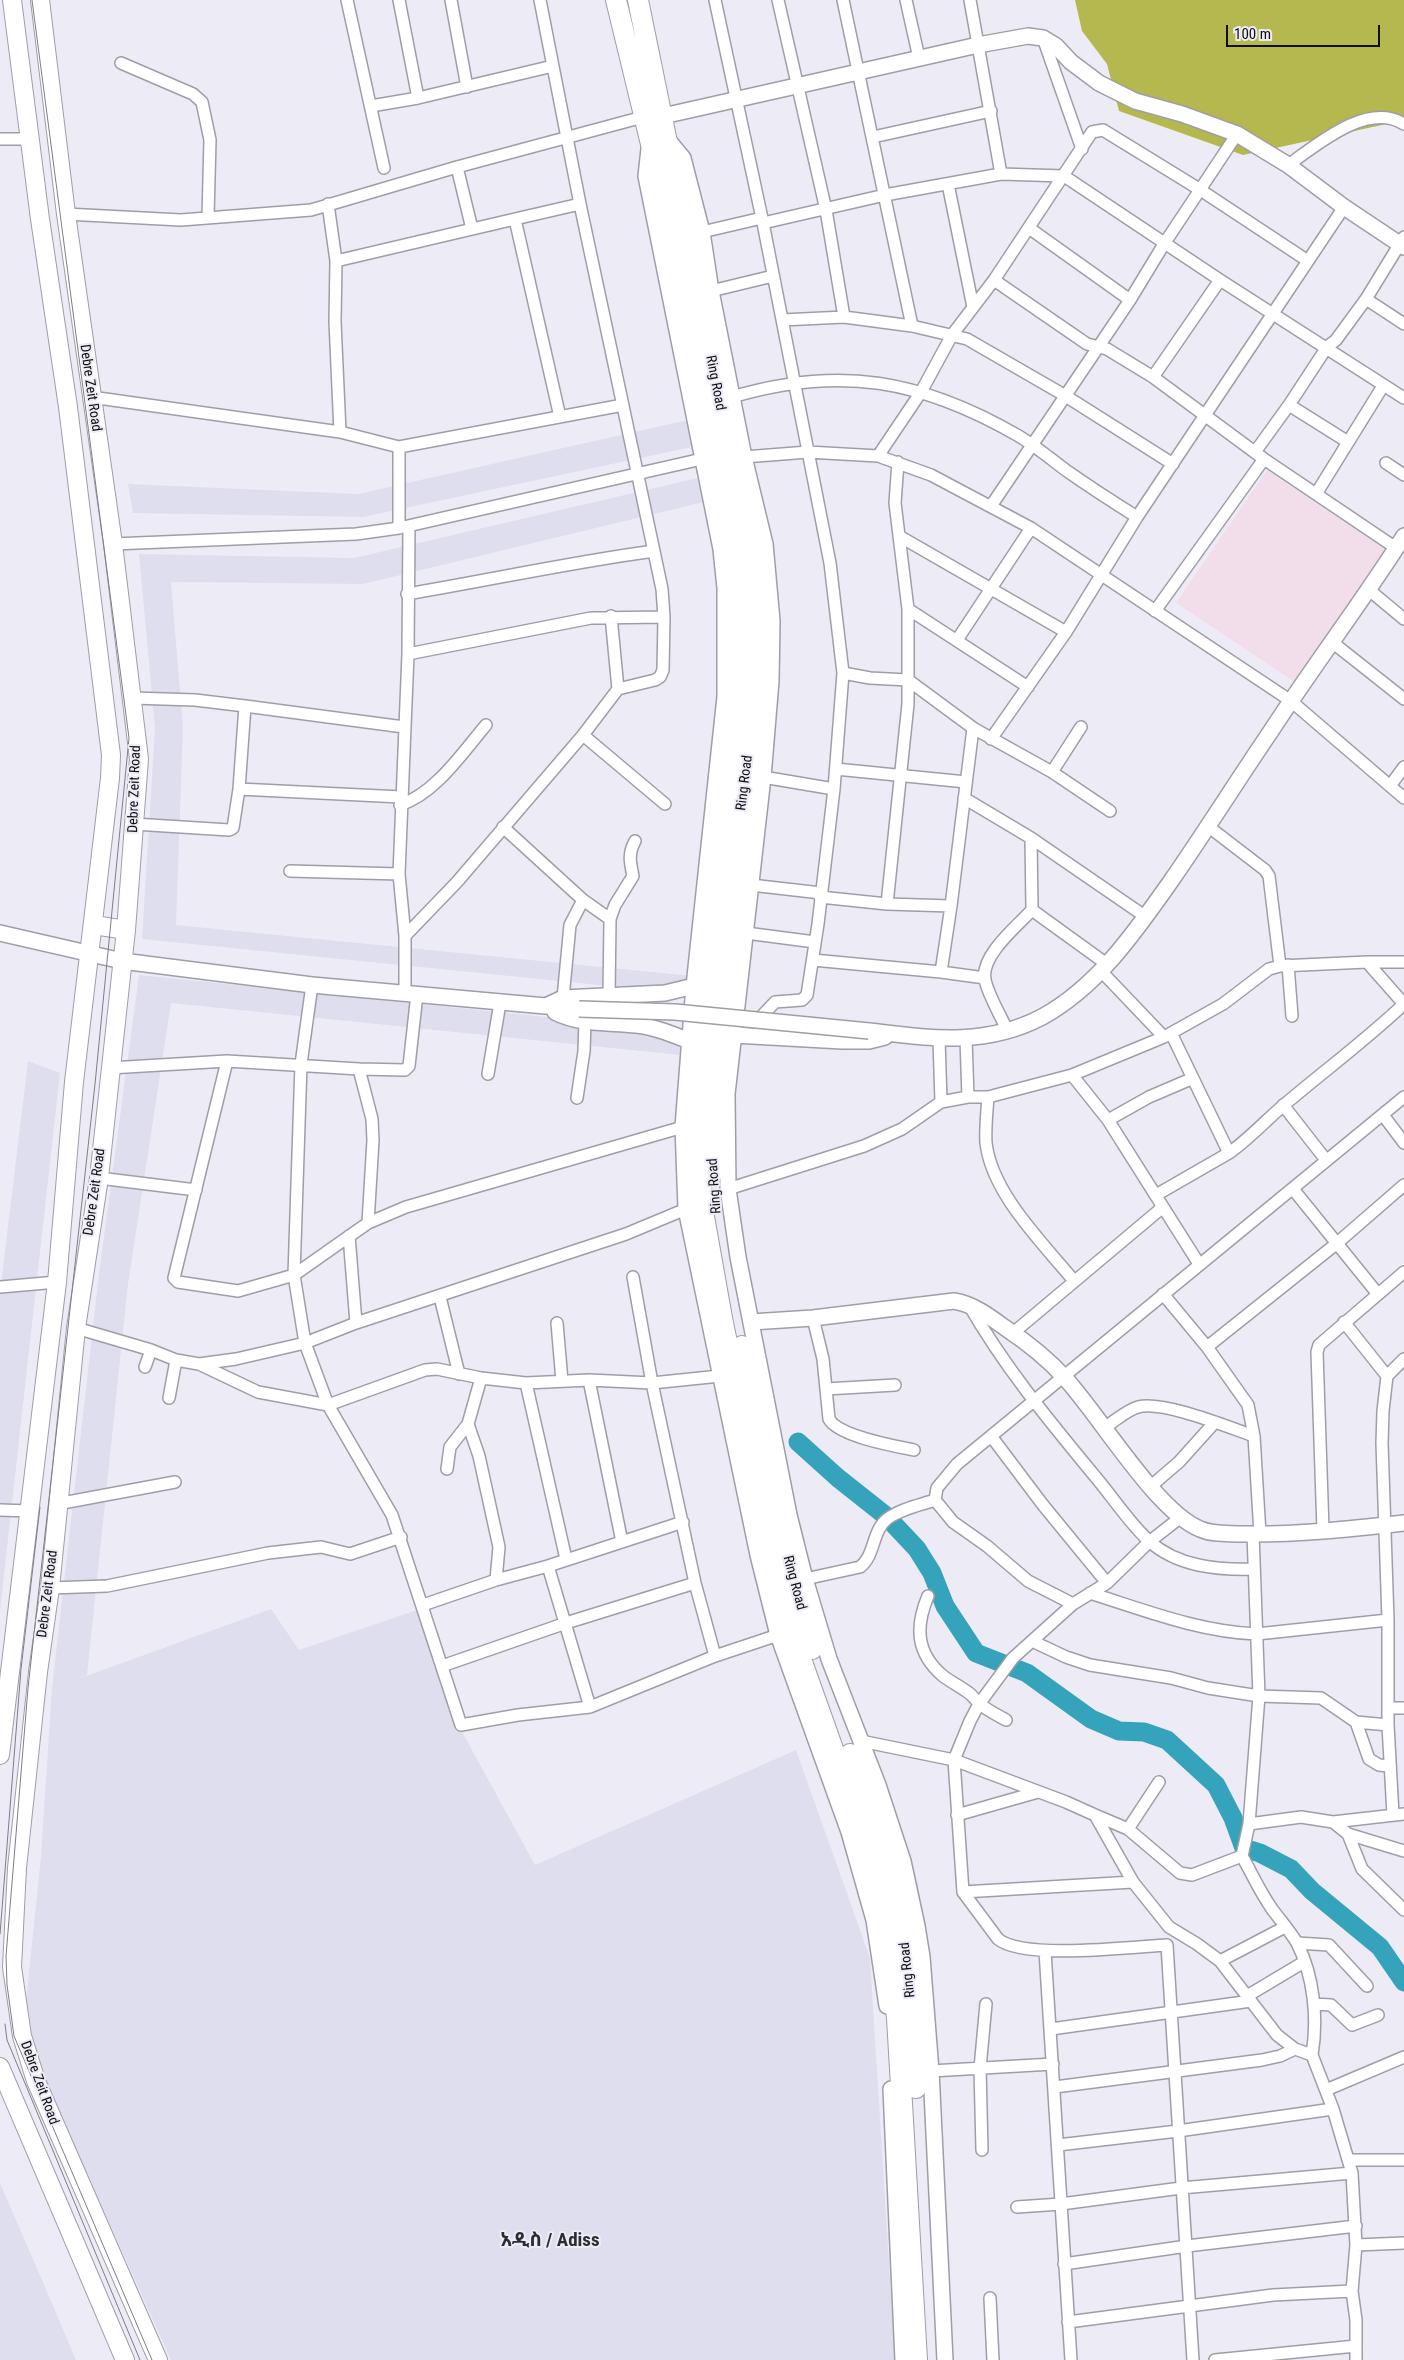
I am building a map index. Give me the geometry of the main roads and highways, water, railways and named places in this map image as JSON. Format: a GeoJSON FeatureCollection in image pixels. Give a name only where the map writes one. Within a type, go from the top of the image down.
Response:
{"type":"FeatureCollection","features":[{"type":"Feature","properties":{"kind":"highway","name":"Ring Road"},"geometry":{"type":"LineString","coordinates":[[616,0],[659,141],[748,544],[756,610],[757,652],[752,724],[713,1094],[712,1146],[715,1203],[723,1255],[779,1526],[794,1587],[820,1671],[884,1846],[897,1895],[910,1975],[930,2360]]}},
{"type":"Feature","properties":{"kind":"highway","name":"Ring Road"},"geometry":{"type":"LineString","coordinates":[[638,0],[653,117]]}},
{"type":"Feature","properties":{"kind":"highway","name":"Ring Road"},"geometry":{"type":"LineString","coordinates":[[659,141],[660,183],[729,526],[739,604],[740,651],[735,724],[698,1089],[697,1134],[703,1211],[722,1318],[768,1544],[801,1659],[875,1867],[889,1928],[898,2018],[917,2360]]}},
{"type":"Feature","properties":{"kind":"main road","name":"Debre Zeit Road"},"geometry":{"type":"LineString","coordinates":[[0,1754],[5,1669],[30,1511],[57,1282],[74,1082],[94,925],[110,778],[111,744],[69,416],[29,138],[12,0]]}},
{"type":"Feature","properties":{"kind":"main road","name":"Debre Zeit Road"},"geometry":{"type":"LineString","coordinates":[[40,0],[66,214],[113,544],[139,760],[126,930],[98,1178],[76,1328],[50,1588],[38,1672],[18,1868],[12,1967],[22,2036],[36,2081],[158,2360]]}},
{"type":"Feature","properties":{"kind":"main road"},"geometry":{"type":"LineString","coordinates":[[94,925],[126,930]]}},
{"type":"Feature","properties":{"kind":"main road","name":"Debre Zeit Road"},"geometry":{"type":"LineString","coordinates":[[0,2067],[125,2360]]}},
{"type":"Feature","properties":{"kind":"waterway"},"geometry":{"type":"LineString","coordinates":[[798,1442],[838,1478],[886,1516],[917,1549],[932,1573],[945,1606],[976,1653],[1027,1673],[1091,1719],[1119,1731],[1144,1732],[1167,1740],[1216,1785],[1233,1818],[1244,1848],[1260,1853],[1291,1869],[1312,1891],[1380,1947],[1404,1982]]}},
{"type":"Feature","properties":{"kind":"tram line"},"geometry":{"type":"LineString","coordinates":[[32,0],[129,738],[95,1084],[28,1688],[6,1956],[7,1985],[14,2036],[152,2360]]}},
{"type":"Feature","properties":{"kind":"tram line"},"geometry":{"type":"LineString","coordinates":[[0,1934],[21,1669],[40,1507]]}},
{"type":"Feature","properties":{"kind":"tram line"},"geometry":{"type":"LineString","coordinates":[[5,2024],[7,2040],[140,2360]]}},
{"type":"Feature","properties":{"kind":"district","name":"አዲስ / Adiss"},"geometry":{"type":"Point","coordinates":[550,2241]}}]}
